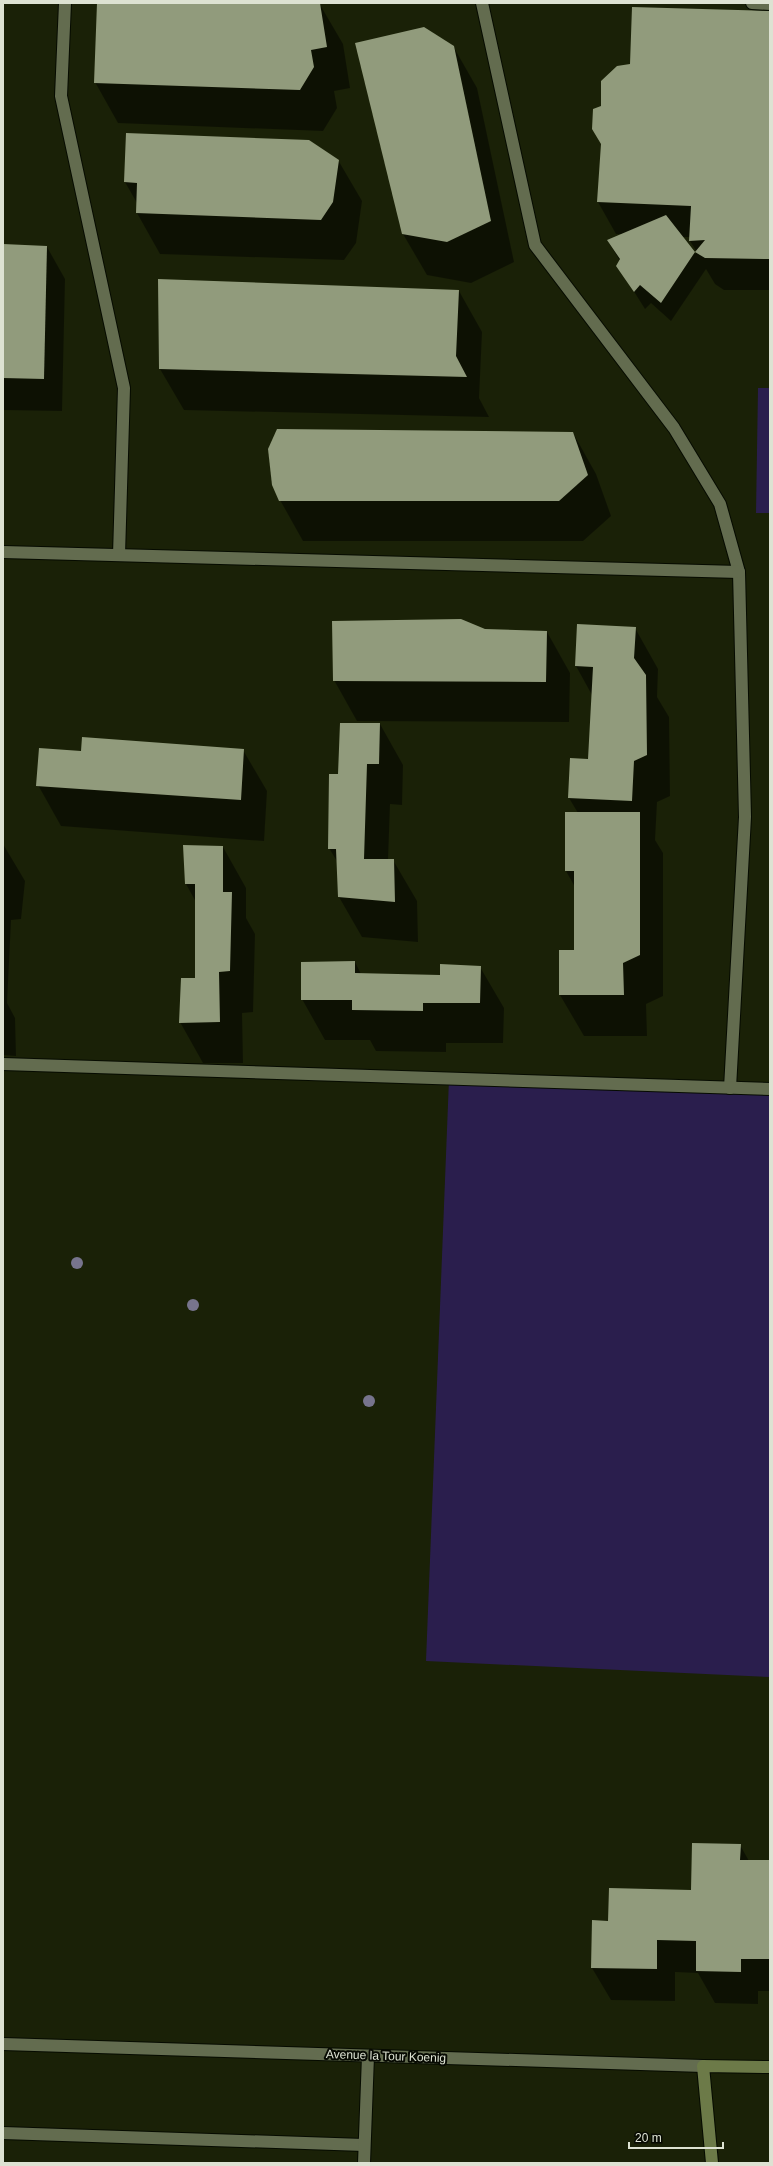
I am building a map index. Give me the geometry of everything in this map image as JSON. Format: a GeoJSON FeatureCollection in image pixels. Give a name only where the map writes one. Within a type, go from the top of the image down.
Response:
{"type":"FeatureCollection","features":[{"type":"Feature","properties":{"kind":"street"},"geometry":{"type":"LineString","coordinates":[[65,3],[60,96],[124,388],[119,556]]}},
{"type":"Feature","properties":{"kind":"street"},"geometry":{"type":"LineString","coordinates":[[482,3],[535,245],[674,428],[720,504],[739,572],[745,817],[730,1088]]}},
{"type":"Feature","properties":{"kind":"street"},"geometry":{"type":"LineString","coordinates":[[752,3],[770,4]]}},
{"type":"Feature","properties":{"kind":"street"},"geometry":{"type":"LineString","coordinates":[[3,552],[739,572]]}},
{"type":"Feature","properties":{"kind":"street"},"geometry":{"type":"LineString","coordinates":[[3,1064],[770,1089]]}},
{"type":"Feature","properties":{"kind":"street","name":"Avenue la Tour Koenig"},"geometry":{"type":"LineString","coordinates":[[3,2044],[770,2067]]}},
{"type":"Feature","properties":{"kind":"street"},"geometry":{"type":"LineString","coordinates":[[364,2163],[368,2056]]}},
{"type":"Feature","properties":{"kind":"street"},"geometry":{"type":"LineString","coordinates":[[703,2066],[712,2163]]}},
{"type":"Feature","properties":{"kind":"street"},"geometry":{"type":"LineString","coordinates":[[3,2133],[364,2146]]}},
{"type":"Feature","properties":{"kind":"shaded area"},"geometry":{"type":"Polygon","coordinates":[[[758,388],[770,388],[770,513],[756,513],[758,388]]]}},
{"type":"Feature","properties":{"kind":"shaded area"},"geometry":{"type":"Polygon","coordinates":[[[449,1079],[770,1092],[770,1677],[426,1661],[449,1079]]]}},
{"type":"Feature","properties":{"kind":"building"},"geometry":{"type":"Polygon","coordinates":[[[97,3],[320,3],[327,47],[311,50],[314,67],[300,90],[94,83],[97,3]]]}},
{"type":"Feature","properties":{"kind":"building"},"geometry":{"type":"Polygon","coordinates":[[[632,7],[770,11],[770,259],[705,258],[695,252],[705,240],[689,241],[691,206],[597,202],[601,144],[592,129],[593,109],[601,106],[601,81],[617,66],[630,64],[632,7]]]}},
{"type":"Feature","properties":{"kind":"building"},"geometry":{"type":"Polygon","coordinates":[[[424,27],[454,46],[491,221],[447,242],[402,234],[355,43],[424,27]]]}},
{"type":"Feature","properties":{"kind":"building"},"geometry":{"type":"Polygon","coordinates":[[[126,133],[309,140],[339,160],[333,202],[321,220],[136,213],[137,183],[124,182],[126,133]]]}},
{"type":"Feature","properties":{"kind":"building"},"geometry":{"type":"Polygon","coordinates":[[[666,215],[695,252],[661,303],[640,285],[634,292],[616,266],[620,259],[607,240],[666,215]]]}},
{"type":"Feature","properties":{"kind":"building"},"geometry":{"type":"Polygon","coordinates":[[[3,244],[47,246],[44,379],[3,378],[3,244]]]}},
{"type":"Feature","properties":{"kind":"building"},"geometry":{"type":"Polygon","coordinates":[[[158,279],[459,290],[456,356],[467,377],[159,369],[158,279]]]}},
{"type":"Feature","properties":{"kind":"building"},"geometry":{"type":"Polygon","coordinates":[[[277,429],[573,432],[588,475],[559,501],[279,501],[272,485],[268,449],[277,429]]]}},
{"type":"Feature","properties":{"kind":"building"},"geometry":{"type":"Polygon","coordinates":[[[461,619],[485,629],[547,631],[546,682],[333,681],[332,621],[461,619]]]}},
{"type":"Feature","properties":{"kind":"building"},"geometry":{"type":"Polygon","coordinates":[[[577,624],[636,627],[634,658],[646,675],[647,755],[634,761],[632,801],[568,798],[570,758],[588,759],[593,667],[575,666],[577,624]]]}},
{"type":"Feature","properties":{"kind":"building"},"geometry":{"type":"Polygon","coordinates":[[[340,723],[380,723],[379,764],[367,764],[364,859],[394,859],[395,902],[338,897],[336,849],[328,849],[329,774],[338,774],[340,723]]]}},
{"type":"Feature","properties":{"kind":"building"},"geometry":{"type":"Polygon","coordinates":[[[82,737],[244,749],[241,800],[36,786],[39,748],[81,751],[82,737]]]}},
{"type":"Feature","properties":{"kind":"building"},"geometry":{"type":"Polygon","coordinates":[[[565,812],[640,812],[640,955],[623,963],[624,995],[559,995],[559,950],[574,950],[574,871],[565,871],[565,812]]]}},
{"type":"Feature","properties":{"kind":"building"},"geometry":{"type":"Polygon","coordinates":[[[183,845],[223,846],[223,892],[232,892],[230,971],[219,972],[220,1022],[179,1023],[181,978],[195,978],[195,884],[185,884],[183,845]]]}},
{"type":"Feature","properties":{"kind":"building"},"geometry":{"type":"Polygon","coordinates":[[[355,961],[355,973],[440,975],[440,964],[481,966],[480,1003],[423,1003],[423,1011],[352,1010],[352,1000],[301,1000],[301,962],[355,961]]]}},
{"type":"Feature","properties":{"kind":"building"},"geometry":{"type":"Polygon","coordinates":[[[692,1843],[741,1844],[740,1860],[770,1860],[770,1959],[741,1959],[741,1972],[696,1971],[696,1941],[657,1940],[657,1969],[591,1968],[592,1920],[608,1921],[609,1888],[691,1890],[692,1843]]]}}]}
